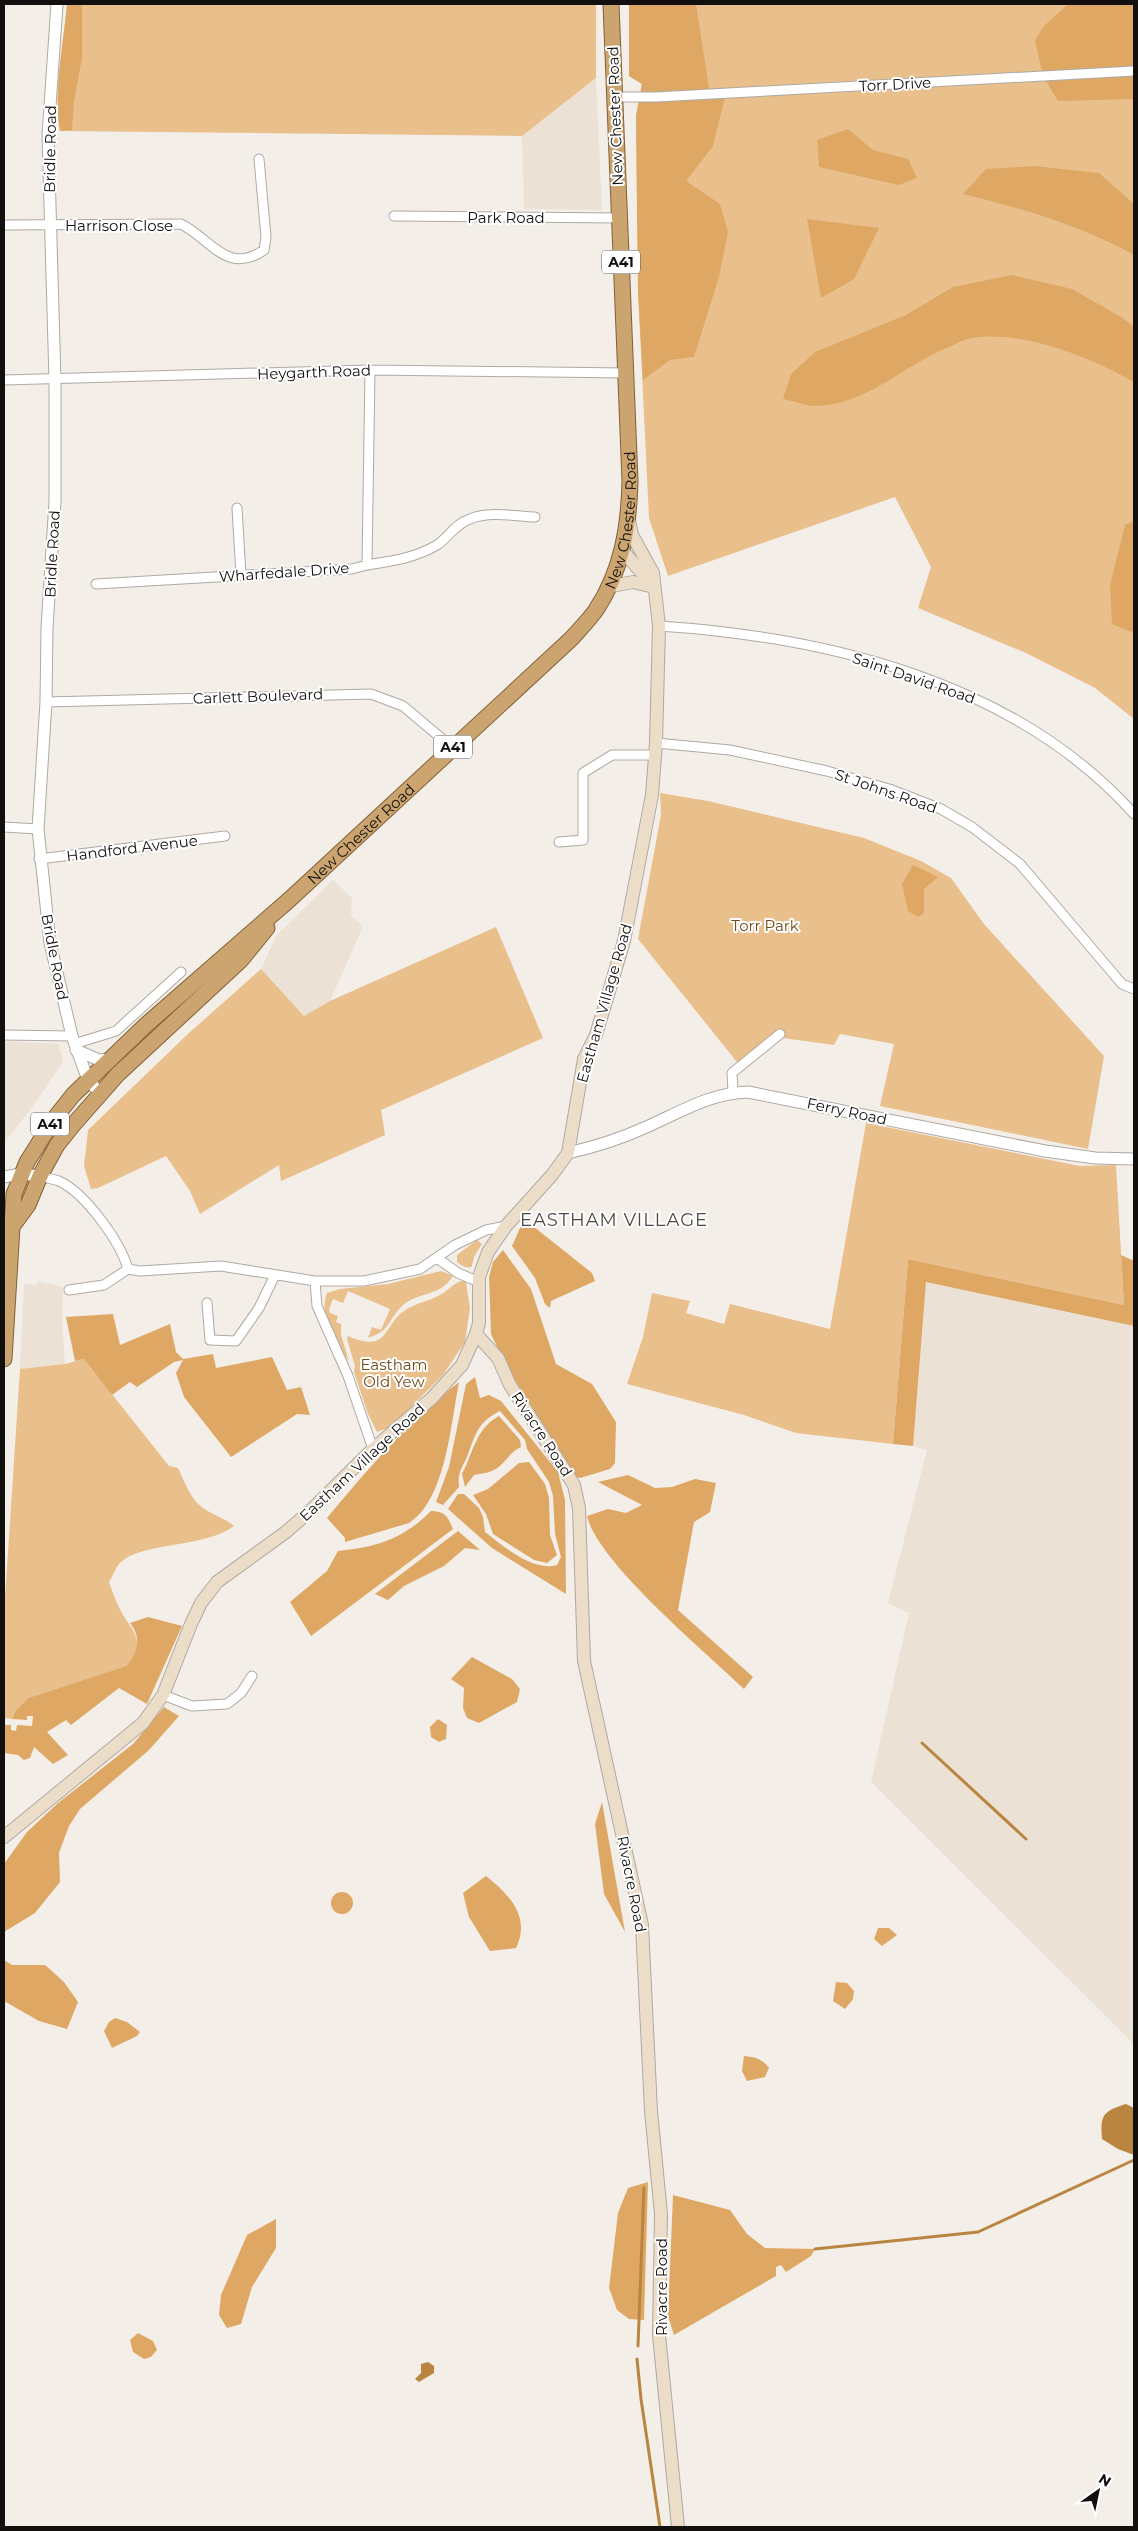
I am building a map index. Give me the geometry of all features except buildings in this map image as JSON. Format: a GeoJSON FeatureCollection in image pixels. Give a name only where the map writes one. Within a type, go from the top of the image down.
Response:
{"type":"FeatureCollection","features":[{"type":"Feature","properties":{"kind":"highway","name":"New Chester Road"},"geometry":{"type":"LineString","coordinates":[[4,1360],[14,1224],[14,1194],[21,1174],[54,1119],[88,1080],[289,900],[571,639],[596,610],[608,588],[622,550],[629,520],[630,481],[614,97],[612,4]]}},
{"type":"Feature","properties":{"kind":"highway","name":"New Chester Road"},"geometry":{"type":"LineString","coordinates":[[14,1224],[28,1205],[40,1176],[60,1140],[118,1074],[241,960],[289,900]]}},
{"type":"Feature","properties":{"kind":"highway"},"geometry":{"type":"LineString","coordinates":[[4,1205],[14,1224]]}},
{"type":"Feature","properties":{"kind":"main road","name":"Eastham Village Road"},"geometry":{"type":"LineString","coordinates":[[4,1837],[10,1828],[143,1722],[162,1695],[194,1617],[217,1582],[286,1532],[373,1449],[432,1398],[462,1365],[479,1323],[479,1282],[482,1262],[506,1226],[552,1175],[568,1153],[584,1059],[596,1035],[624,942],[652,795],[659,626],[653,573],[632,535],[629,520]]}},
{"type":"Feature","properties":{"kind":"main road"},"geometry":{"type":"LineString","coordinates":[[622,550],[654,587]]}},
{"type":"Feature","properties":{"kind":"main road"},"geometry":{"type":"LineString","coordinates":[[608,588],[633,582],[654,587]]}},
{"type":"Feature","properties":{"kind":"main road","name":"Rivacre Road"},"geometry":{"type":"LineString","coordinates":[[476,1334],[498,1358],[510,1385],[574,1485],[579,1508],[584,1661],[642,1925],[651,2111],[661,2214],[660,2335],[678,2527]]}},
{"type":"Feature","properties":{"kind":"street","name":"Bridle Road"},"geometry":{"type":"LineString","coordinates":[[58,4],[48,135],[49,225],[55,380],[55,501],[38,829],[39,859],[50,943],[74,1043],[88,1080],[100,1093]]}},
{"type":"Feature","properties":{"kind":"street","name":"Torr Drive"},"geometry":{"type":"LineString","coordinates":[[614,97],[656,97],[1134,71]]}},
{"type":"Feature","properties":{"kind":"street","name":"Harrison Close"},"geometry":{"type":"LineString","coordinates":[[4,225],[181,224],[194,230],[211,248],[233,258],[253,258],[264,250],[266,237],[259,159]]}},
{"type":"Feature","properties":{"kind":"street","name":"Park Road"},"geometry":{"type":"LineString","coordinates":[[394,216],[619,218]]}},
{"type":"Feature","properties":{"kind":"street","name":"Heygarth Road"},"geometry":{"type":"LineString","coordinates":[[4,380],[370,370],[625,373]]}},
{"type":"Feature","properties":{"kind":"street","name":"Wharfedale Drive"},"geometry":{"type":"LineString","coordinates":[[96,584],[352,569],[367,564],[370,370]]}},
{"type":"Feature","properties":{"kind":"street"},"geometry":{"type":"LineString","coordinates":[[237,508],[241,575]]}},
{"type":"Feature","properties":{"kind":"street"},"geometry":{"type":"LineString","coordinates":[[367,564],[416,555],[438,544],[456,526],[470,519],[481,516],[535,517]]}},
{"type":"Feature","properties":{"kind":"street","name":"Saint David Road"},"geometry":{"type":"LineString","coordinates":[[659,626],[720,630],[778,639],[887,666],[953,688],[1005,714],[1052,742],[1081,764],[1134,814]]}},
{"type":"Feature","properties":{"kind":"street","name":"Carlett Boulevard"},"geometry":{"type":"LineString","coordinates":[[46,702],[371,694],[403,706],[452,748]]}},
{"type":"Feature","properties":{"kind":"street","name":"St Johns Road"},"geometry":{"type":"LineString","coordinates":[[559,842],[583,840],[583,772],[612,755],[655,749],[730,750],[827,771],[889,789],[941,809],[972,827],[1020,864],[1122,984],[1134,989]]}},
{"type":"Feature","properties":{"kind":"street"},"geometry":{"type":"LineString","coordinates":[[4,827],[38,829]]}},
{"type":"Feature","properties":{"kind":"street","name":"Handford Avenue"},"geometry":{"type":"LineString","coordinates":[[39,859],[225,836]]}},
{"type":"Feature","properties":{"kind":"street"},"geometry":{"type":"LineString","coordinates":[[4,1035],[74,1043],[116,1031],[181,972]]}},
{"type":"Feature","properties":{"kind":"street"},"geometry":{"type":"LineString","coordinates":[[733,1092],[732,1073],[780,1034]]}},
{"type":"Feature","properties":{"kind":"street"},"geometry":{"type":"LineString","coordinates":[[74,1043],[99,1060],[110,1060]]}},
{"type":"Feature","properties":{"kind":"street","name":"Ferry Road"},"geometry":{"type":"LineString","coordinates":[[568,1153],[596,1147],[643,1129],[700,1101],[733,1092],[764,1094],[1045,1151],[1095,1158],[1134,1159]]}},
{"type":"Feature","properties":{"kind":"street"},"geometry":{"type":"LineString","coordinates":[[4,1177],[21,1174],[40,1176],[58,1181],[92,1209],[117,1243],[128,1269]]}},
{"type":"Feature","properties":{"kind":"street"},"geometry":{"type":"LineString","coordinates":[[69,1290],[104,1285],[128,1269],[140,1271],[222,1266],[315,1281],[364,1281],[400,1275],[420,1269],[455,1245],[486,1230],[506,1226]]}},
{"type":"Feature","properties":{"kind":"street"},"geometry":{"type":"LineString","coordinates":[[437,1258],[458,1273],[479,1282]]}},
{"type":"Feature","properties":{"kind":"street"},"geometry":{"type":"LineString","coordinates":[[207,1303],[210,1340],[236,1341],[260,1308],[275,1275]]}},
{"type":"Feature","properties":{"kind":"street"},"geometry":{"type":"LineString","coordinates":[[315,1281],[317,1306],[350,1381],[373,1449]]}},
{"type":"Feature","properties":{"kind":"street"},"geometry":{"type":"LineString","coordinates":[[162,1695],[192,1706],[227,1704],[241,1693],[252,1676]]}},
{"type":"Feature","properties":{"kind":"shaded area"},"geometry":{"type":"Polygon","coordinates":[[[67,4],[82,4],[82,58],[74,101],[72,130],[60,131],[58,85],[67,4]]]}},
{"type":"Feature","properties":{"kind":"shaded area"},"geometry":{"type":"Polygon","coordinates":[[[629,4],[696,4],[710,94],[726,93],[713,146],[686,181],[720,204],[728,232],[719,277],[694,357],[670,360],[643,380],[638,292],[636,116],[642,84],[629,76],[629,4]]]}},
{"type":"Feature","properties":{"kind":"shaded area"},"geometry":{"type":"Polygon","coordinates":[[[1068,4],[1134,4],[1134,99],[1058,101],[1043,76],[1035,41],[1043,27],[1068,4]]]}},
{"type":"Feature","properties":{"kind":"shaded area"},"geometry":{"type":"Polygon","coordinates":[[[596,78],[602,210],[524,209],[522,136],[596,78]]]}},
{"type":"Feature","properties":{"kind":"shaded area"},"geometry":{"type":"Polygon","coordinates":[[[848,129],[873,150],[908,159],[917,178],[899,185],[819,167],[817,140],[848,129]]]}},
{"type":"Feature","properties":{"kind":"shaded area"},"geometry":{"type":"Polygon","coordinates":[[[1034,166],[1099,173],[1134,204],[1134,255],[1072,226],[963,194],[986,169],[1034,166]]]}},
{"type":"Feature","properties":{"kind":"shaded area"},"geometry":{"type":"Polygon","coordinates":[[[807,219],[879,228],[854,279],[821,298],[807,219]]]}},
{"type":"Feature","properties":{"kind":"shaded area"},"geometry":{"type":"Polygon","coordinates":[[[1012,275],[1072,289],[1121,317],[1134,327],[1134,382],[1098,363],[1056,348],[1013,338],[992,337],[972,338],[962,341],[928,357],[881,385],[848,400],[831,405],[813,406],[783,399],[791,374],[815,352],[906,315],[953,287],[1012,275]]]}},
{"type":"Feature","properties":{"kind":"shaded area"},"geometry":{"type":"Polygon","coordinates":[[[1134,521],[1134,633],[1112,624],[1110,585],[1125,525],[1134,521]]]}},
{"type":"Feature","properties":{"kind":"shaded area"},"geometry":{"type":"Polygon","coordinates":[[[913,865],[938,877],[924,889],[924,913],[918,917],[908,911],[902,884],[913,865]]]}},
{"type":"Feature","properties":{"kind":"shaded area"},"geometry":{"type":"Polygon","coordinates":[[[333,880],[352,898],[351,915],[363,927],[330,1001],[304,1016],[261,969],[276,936],[333,880]]]}},
{"type":"Feature","properties":{"kind":"shaded area"},"geometry":{"type":"Polygon","coordinates":[[[4,1041],[59,1044],[63,1062],[33,1106],[4,1143],[4,1041]]]}},
{"type":"Feature","properties":{"kind":"shaded area"},"geometry":{"type":"Polygon","coordinates":[[[524,1219],[592,1273],[595,1281],[551,1301],[550,1308],[545,1304],[535,1278],[512,1246],[524,1219]]]}},
{"type":"Feature","properties":{"kind":"shaded area"},"geometry":{"type":"Polygon","coordinates":[[[503,1250],[531,1289],[556,1364],[592,1384],[616,1422],[615,1463],[610,1469],[580,1478],[573,1476],[568,1464],[521,1397],[491,1334],[489,1277],[493,1262],[503,1250]]]}},
{"type":"Feature","properties":{"kind":"shaded area"},"geometry":{"type":"Polygon","coordinates":[[[1121,1255],[1132,1260],[1134,1259],[1134,1326],[926,1282],[913,1446],[893,1444],[908,1259],[1124,1305],[1121,1255]]]}},
{"type":"Feature","properties":{"kind":"shaded area"},"geometry":{"type":"Polygon","coordinates":[[[38,1281],[63,1287],[62,1320],[65,1364],[20,1369],[24,1284],[37,1285],[38,1281]]]}},
{"type":"Feature","properties":{"kind":"shaded area"},"geometry":{"type":"Polygon","coordinates":[[[926,1281],[1134,1326],[1134,2044],[871,1782],[909,1613],[888,1603],[927,1450],[913,1446],[926,1281]]]}},
{"type":"Feature","properties":{"kind":"shaded area"},"geometry":{"type":"Polygon","coordinates":[[[113,1314],[120,1345],[170,1324],[176,1352],[183,1359],[213,1354],[216,1368],[272,1357],[287,1390],[301,1387],[310,1415],[297,1414],[231,1457],[184,1397],[176,1373],[183,1360],[174,1362],[137,1387],[130,1382],[112,1395],[84,1359],[75,1361],[66,1317],[113,1314]]]}},
{"type":"Feature","properties":{"kind":"shaded area"},"geometry":{"type":"Polygon","coordinates":[[[475,1377],[480,1398],[489,1395],[501,1401],[558,1472],[565,1500],[566,1594],[492,1548],[448,1509],[458,1494],[464,1494],[479,1508],[483,1517],[485,1532],[500,1544],[538,1565],[557,1565],[561,1557],[555,1534],[553,1496],[549,1482],[527,1449],[525,1440],[500,1411],[487,1419],[476,1434],[460,1473],[459,1487],[443,1505],[436,1502],[449,1467],[466,1384],[475,1377]]]}},
{"type":"Feature","properties":{"kind":"shaded area"},"geometry":{"type":"Polygon","coordinates":[[[459,1382],[445,1459],[431,1497],[421,1512],[409,1523],[345,1542],[345,1538],[327,1518],[373,1464],[406,1430],[459,1382]]]}},
{"type":"Feature","properties":{"kind":"shaded area"},"geometry":{"type":"Polygon","coordinates":[[[499,1416],[520,1440],[521,1447],[513,1452],[497,1468],[486,1473],[474,1475],[465,1487],[462,1474],[476,1442],[485,1427],[499,1416]]]}},
{"type":"Feature","properties":{"kind":"shaded area"},"geometry":{"type":"Polygon","coordinates":[[[529,1462],[545,1484],[549,1498],[550,1535],[557,1555],[547,1563],[534,1560],[493,1534],[486,1514],[473,1495],[488,1489],[519,1463],[529,1462]]]}},
{"type":"Feature","properties":{"kind":"shaded area"},"geometry":{"type":"Polygon","coordinates":[[[628,1475],[655,1488],[672,1487],[695,1479],[716,1483],[710,1512],[694,1522],[678,1610],[753,1677],[744,1689],[631,1582],[595,1535],[587,1516],[608,1509],[626,1513],[642,1505],[598,1482],[628,1475]]]}},
{"type":"Feature","properties":{"kind":"shaded area"},"geometry":{"type":"Polygon","coordinates":[[[431,1511],[443,1514],[453,1529],[311,1636],[290,1602],[327,1571],[338,1551],[365,1547],[389,1540],[421,1521],[431,1511]]]}},
{"type":"Feature","properties":{"kind":"shaded area"},"geometry":{"type":"Polygon","coordinates":[[[458,1531],[480,1550],[465,1548],[444,1566],[404,1586],[388,1600],[375,1594],[458,1531]]]}},
{"type":"Feature","properties":{"kind":"shaded area"},"geometry":{"type":"Polygon","coordinates":[[[148,1617],[182,1626],[147,1704],[119,1688],[71,1725],[66,1720],[47,1732],[68,1755],[53,1764],[34,1747],[30,1758],[24,1760],[18,1755],[4,1753],[4,1725],[11,1725],[11,1730],[16,1731],[17,1725],[32,1726],[33,1716],[27,1716],[27,1720],[12,1719],[16,1710],[28,1698],[126,1666],[136,1651],[137,1645],[136,1634],[130,1623],[148,1617]]]}},
{"type":"Feature","properties":{"kind":"shaded area"},"geometry":{"type":"Polygon","coordinates":[[[472,1657],[512,1679],[520,1689],[517,1702],[479,1723],[467,1718],[463,1708],[464,1688],[451,1679],[472,1657]]]}},
{"type":"Feature","properties":{"kind":"shaded area"},"geometry":{"type":"Polygon","coordinates":[[[164,1707],[179,1716],[149,1750],[80,1809],[69,1826],[59,1853],[60,1882],[35,1913],[4,1932],[4,1864],[27,1832],[58,1803],[133,1744],[164,1707]]]}},
{"type":"Feature","properties":{"kind":"shaded area"},"geometry":{"type":"Polygon","coordinates":[[[438,1719],[447,1725],[446,1739],[439,1742],[431,1737],[430,1727],[438,1719]]]}},
{"type":"Feature","properties":{"kind":"shaded area"},"geometry":{"type":"Polygon","coordinates":[[[602,1802],[625,1932],[604,1894],[595,1824],[602,1802]]]}},
{"type":"Feature","properties":{"kind":"shaded area"},"geometry":{"type":"Polygon","coordinates":[[[486,1876],[503,1891],[516,1907],[521,1926],[516,1948],[490,1951],[469,1917],[463,1893],[486,1876]]]}},
{"type":"Feature","properties":{"kind":"shaded area"},"geometry":{"type":"Polygon","coordinates":[[[342,1892],[352,1899],[353,1903],[346,1913],[342,1914],[332,1907],[331,1903],[338,1893],[342,1892]]]}},
{"type":"Feature","properties":{"kind":"shaded area"},"geometry":{"type":"Polygon","coordinates":[[[878,1928],[889,1928],[897,1935],[882,1946],[874,1939],[878,1928]]]}},
{"type":"Feature","properties":{"kind":"shaded area"},"geometry":{"type":"Polygon","coordinates":[[[4,1960],[12,1965],[45,1965],[64,1982],[78,2002],[67,2029],[39,2021],[4,2001],[4,1960]]]}},
{"type":"Feature","properties":{"kind":"shaded area"},"geometry":{"type":"Polygon","coordinates":[[[836,1982],[847,1983],[854,1991],[853,1999],[845,2009],[833,2001],[836,1982]]]}},
{"type":"Feature","properties":{"kind":"shaded area"},"geometry":{"type":"Polygon","coordinates":[[[115,2018],[127,2022],[140,2032],[137,2036],[112,2048],[104,2031],[109,2022],[115,2018]]]}},
{"type":"Feature","properties":{"kind":"shaded area"},"geometry":{"type":"Polygon","coordinates":[[[744,2056],[758,2059],[767,2065],[769,2068],[765,2077],[747,2081],[742,2071],[744,2056]]]}},
{"type":"Feature","properties":{"kind":"shaded area"},"geometry":{"type":"Polygon","coordinates":[[[1126,2104],[1134,2108],[1134,2155],[1118,2149],[1102,2139],[1102,2124],[1105,2115],[1112,2109],[1126,2104]]]}},
{"type":"Feature","properties":{"kind":"shaded area"},"geometry":{"type":"Polygon","coordinates":[[[648,2182],[644,2320],[629,2319],[617,2310],[609,2288],[618,2213],[628,2188],[648,2182]]]}},
{"type":"Feature","properties":{"kind":"shaded area"},"geometry":{"type":"Polygon","coordinates":[[[673,2195],[730,2210],[747,2234],[765,2248],[815,2249],[811,2256],[786,2272],[781,2265],[776,2267],[776,2276],[674,2335],[668,2316],[673,2195]]]}},
{"type":"Feature","properties":{"kind":"shaded area"},"geometry":{"type":"Polygon","coordinates":[[[276,2219],[276,2248],[252,2287],[241,2324],[227,2328],[219,2315],[221,2295],[247,2235],[276,2219]]]}},
{"type":"Feature","properties":{"kind":"shaded area"},"geometry":{"type":"Polygon","coordinates":[[[138,2333],[153,2341],[157,2350],[151,2357],[144,2359],[133,2352],[130,2340],[138,2333]]]}},
{"type":"Feature","properties":{"kind":"shaded area"},"geometry":{"type":"Polygon","coordinates":[[[428,2362],[434,2366],[434,2373],[419,2382],[415,2379],[421,2373],[421,2364],[428,2362]]]}},
{"type":"Feature","properties":{"kind":"green space"},"geometry":{"type":"Polygon","coordinates":[[[67,4],[596,4],[596,78],[522,136],[60,131],[58,85],[67,4]]]}},
{"type":"Feature","properties":{"kind":"green space"},"geometry":{"type":"Polygon","coordinates":[[[629,4],[1134,4],[1134,719],[1095,688],[1026,653],[918,608],[931,567],[895,497],[668,576],[649,518],[638,292],[636,116],[642,84],[629,76],[629,4]]]}},
{"type":"Feature","properties":{"kind":"green space","name":"Torr Park"},"geometry":{"type":"Polygon","coordinates":[[[660,793],[708,801],[864,838],[921,861],[951,878],[984,924],[1104,1056],[1088,1149],[880,1106],[894,1044],[840,1034],[834,1045],[783,1038],[779,1032],[737,1062],[638,939],[661,815],[660,793]]]}},
{"type":"Feature","properties":{"kind":"green space"},"geometry":{"type":"Polygon","coordinates":[[[496,927],[543,1038],[381,1110],[385,1135],[281,1181],[279,1165],[200,1214],[190,1191],[166,1156],[98,1188],[91,1189],[84,1166],[88,1130],[189,1033],[261,969],[304,1016],[330,1001],[496,927]]]}},
{"type":"Feature","properties":{"kind":"green space"},"geometry":{"type":"Polygon","coordinates":[[[866,1123],[1080,1166],[1116,1165],[1124,1305],[908,1259],[893,1444],[796,1433],[744,1415],[627,1384],[643,1337],[652,1293],[690,1301],[686,1313],[724,1324],[730,1304],[830,1329],[866,1123]]]}},
{"type":"Feature","properties":{"kind":"green space"},"geometry":{"type":"Polygon","coordinates":[[[477,1240],[482,1244],[474,1257],[472,1266],[462,1266],[457,1262],[457,1255],[477,1240]]]}},
{"type":"Feature","properties":{"kind":"green space"},"geometry":{"type":"Polygon","coordinates":[[[441,1271],[453,1276],[441,1288],[407,1302],[396,1312],[384,1329],[368,1338],[372,1327],[381,1330],[390,1309],[348,1291],[343,1303],[333,1299],[329,1309],[330,1313],[338,1316],[336,1322],[341,1324],[341,1335],[349,1361],[338,1345],[326,1320],[325,1302],[327,1293],[340,1289],[388,1284],[441,1271]]]}},
{"type":"Feature","properties":{"kind":"green space","name":"Eastham Old Yew"},"geometry":{"type":"Polygon","coordinates":[[[466,1282],[470,1308],[465,1342],[443,1375],[391,1427],[377,1432],[368,1414],[354,1372],[355,1366],[347,1339],[348,1336],[372,1342],[379,1339],[399,1315],[407,1309],[440,1295],[456,1283],[466,1282]]]}},
{"type":"Feature","properties":{"kind":"green space"},"geometry":{"type":"Polygon","coordinates":[[[84,1359],[169,1466],[178,1468],[188,1490],[198,1504],[234,1526],[222,1533],[207,1538],[144,1551],[121,1562],[109,1582],[119,1607],[137,1640],[136,1652],[126,1666],[28,1698],[16,1710],[12,1719],[4,1718],[4,1613],[20,1369],[65,1364],[84,1359]]]}},
{"type":"Feature","properties":{"kind":"waterway"},"geometry":{"type":"LineString","coordinates":[[922,1743],[1026,1839]]}},
{"type":"Feature","properties":{"kind":"waterway"},"geometry":{"type":"LineString","coordinates":[[815,2249],[978,2232],[1134,2160]]}},
{"type":"Feature","properties":{"kind":"waterway"},"geometry":{"type":"LineString","coordinates":[[638,2346],[644,2188]]}},
{"type":"Feature","properties":{"kind":"waterway"},"geometry":{"type":"LineString","coordinates":[[637,2359],[660,2527]]}},
{"type":"Feature","properties":{"kind":"district","name":"EASTHAM VILLAGE"},"geometry":{"type":"Point","coordinates":[614,1220]}}]}
